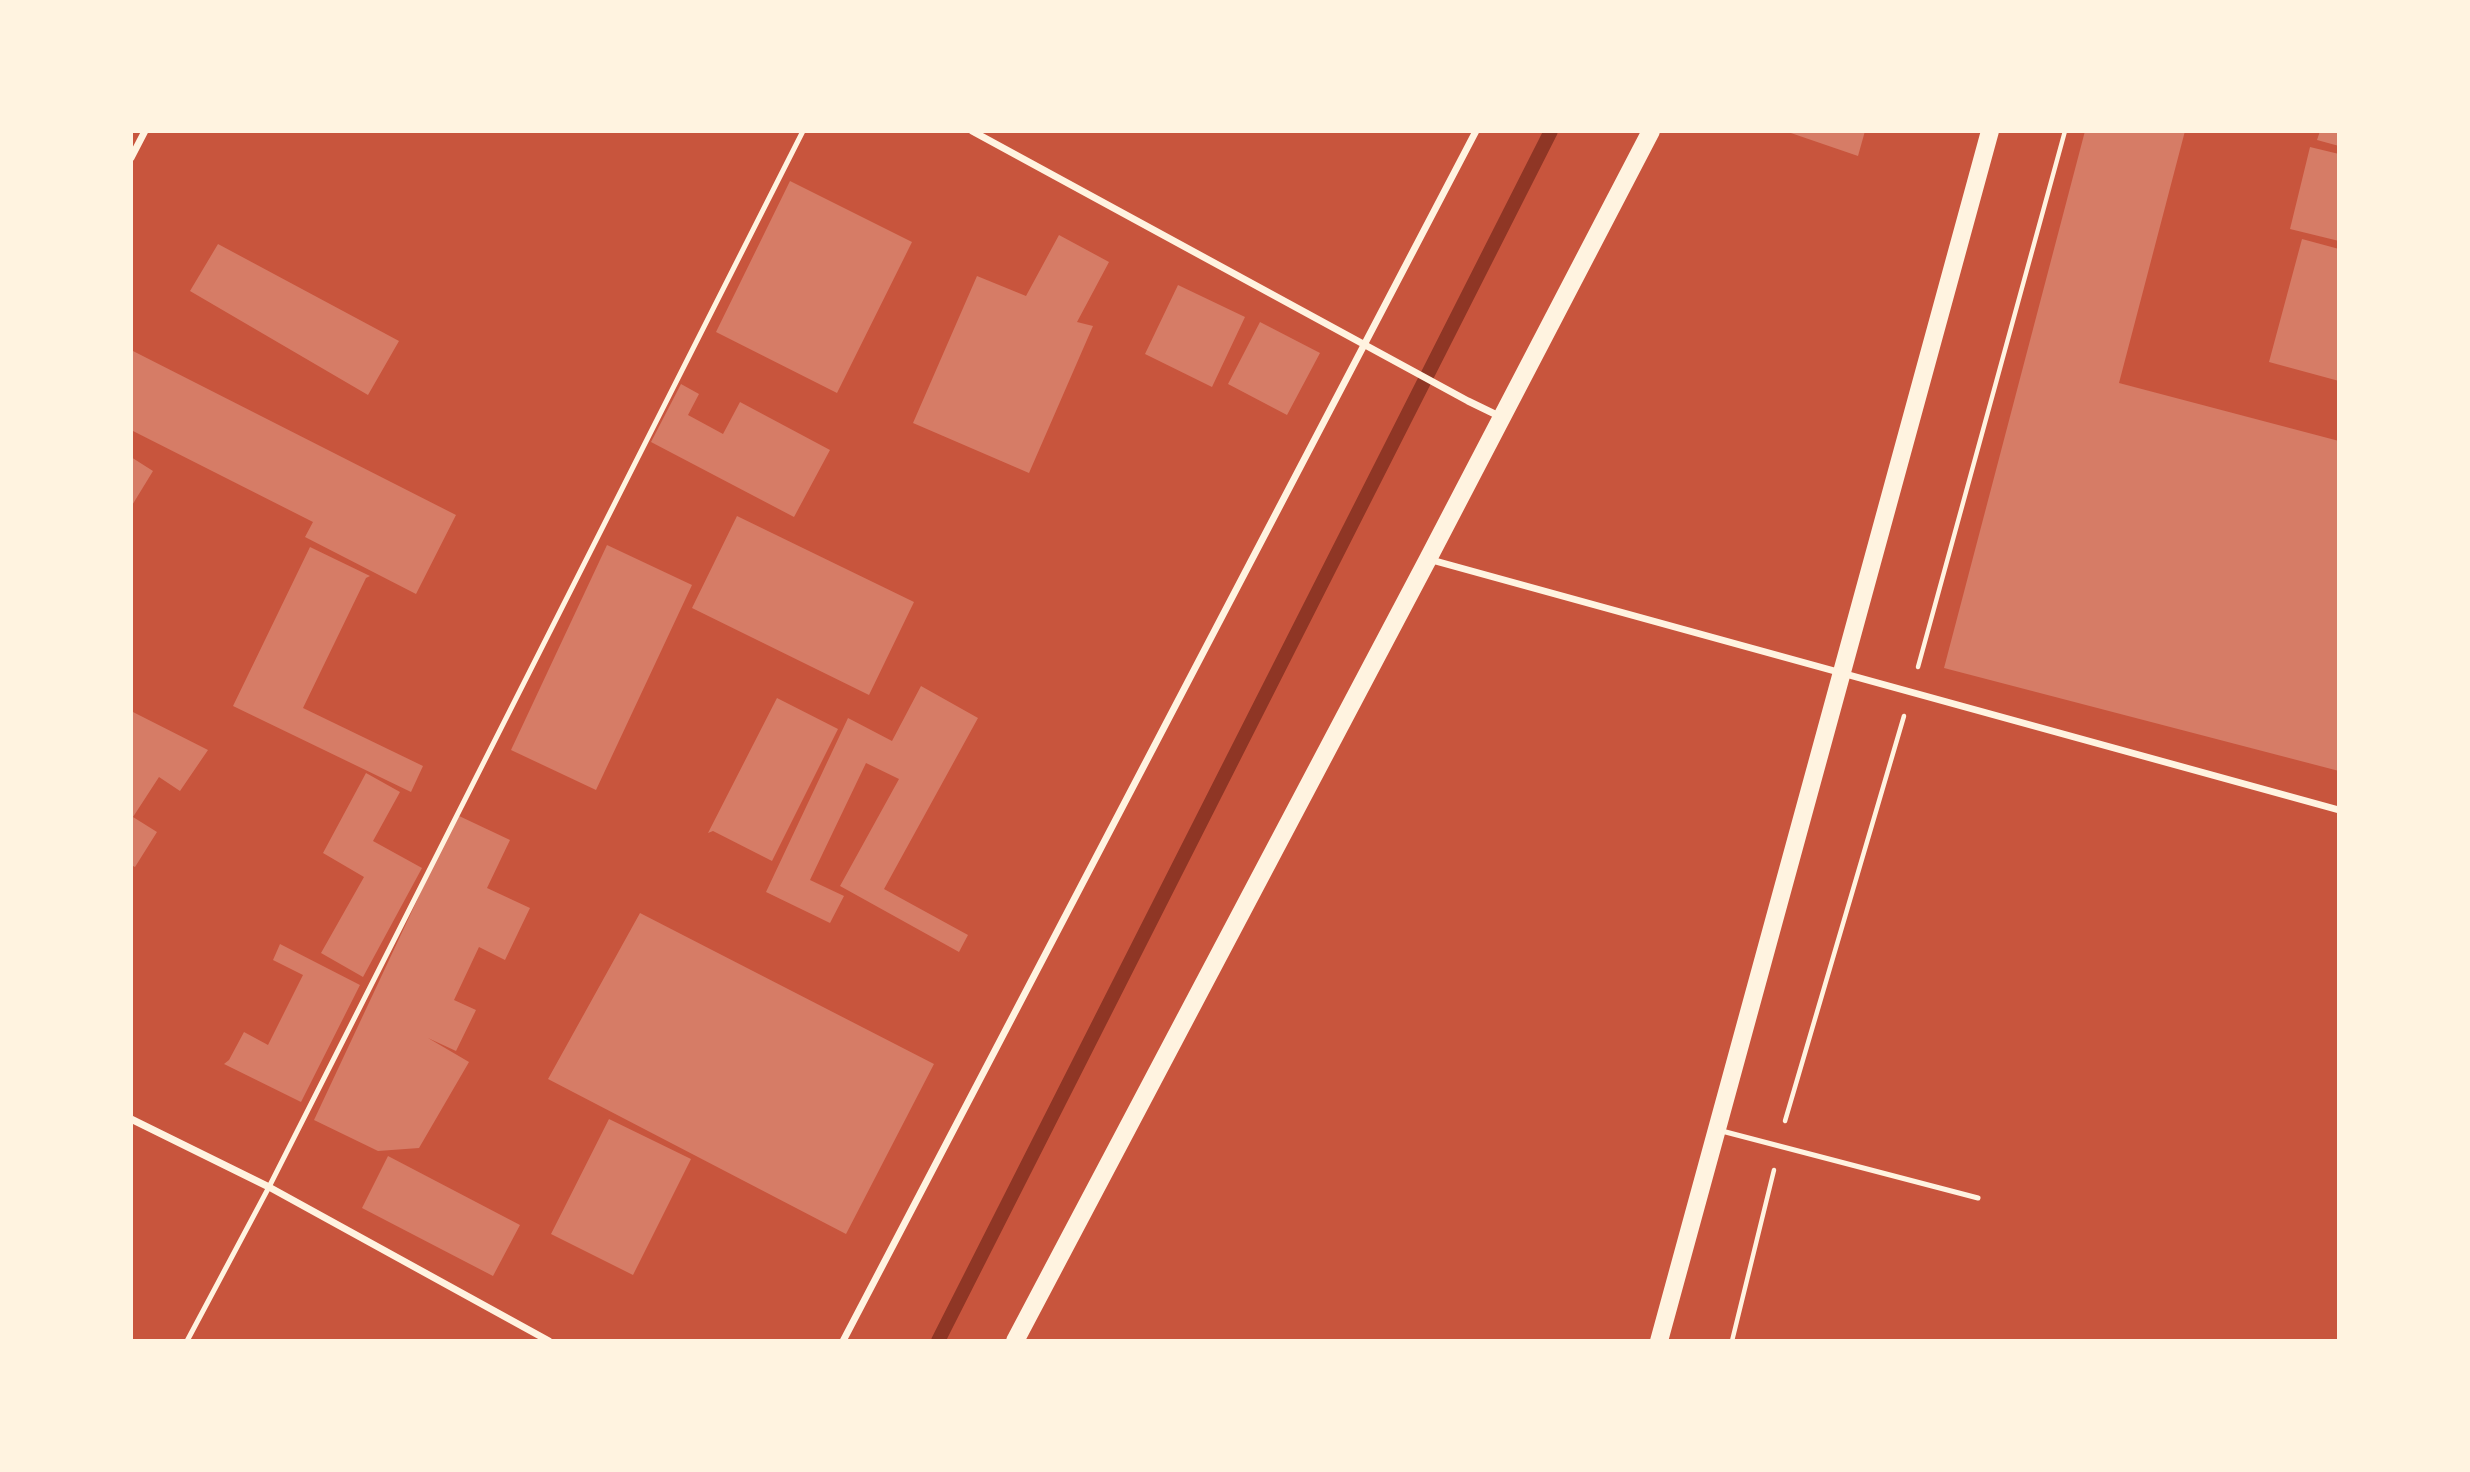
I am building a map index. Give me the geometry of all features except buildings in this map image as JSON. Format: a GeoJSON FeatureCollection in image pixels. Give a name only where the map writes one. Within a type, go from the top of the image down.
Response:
{"type":"FeatureCollection","features":[{"type":"Feature","properties":{"kind":"main road"},"geometry":{"type":"LineString","coordinates":[[1015,1341],[1429,559],[1651,131]]}},
{"type":"Feature","properties":{"kind":"main road"},"geometry":{"type":"LineString","coordinates":[[1659,1341],[1990,131]]}},
{"type":"Feature","properties":{"kind":"street"},"geometry":{"type":"LineString","coordinates":[[131,158],[145,131]]}},
{"type":"Feature","properties":{"kind":"street"},"geometry":{"type":"LineString","coordinates":[[972,131],[1502,418]]}},
{"type":"Feature","properties":{"kind":"street"},"geometry":{"type":"LineString","coordinates":[[843,1341],[1476,131]]}},
{"type":"Feature","properties":{"kind":"street"},"geometry":{"type":"LineString","coordinates":[[1429,559],[2339,810]]}},
{"type":"Feature","properties":{"kind":"street"},"geometry":{"type":"LineString","coordinates":[[131,1119],[269,1187],[549,1341]]}},
{"type":"Feature","properties":{"kind":"lane"},"geometry":{"type":"LineString","coordinates":[[187,1341],[269,1187],[803,131]]}},
{"type":"Feature","properties":{"kind":"lane"},"geometry":{"type":"LineString","coordinates":[[1715,1129],[1978,1198]]}},
{"type":"Feature","properties":{"kind":"path"},"geometry":{"type":"LineString","coordinates":[[1732,1341],[1779,1146],[1911,692],[2065,131]]}},
{"type":"Feature","properties":{"kind":"waterway"},"geometry":{"type":"LineString","coordinates":[[938,1341],[1551,131]]}}]}
